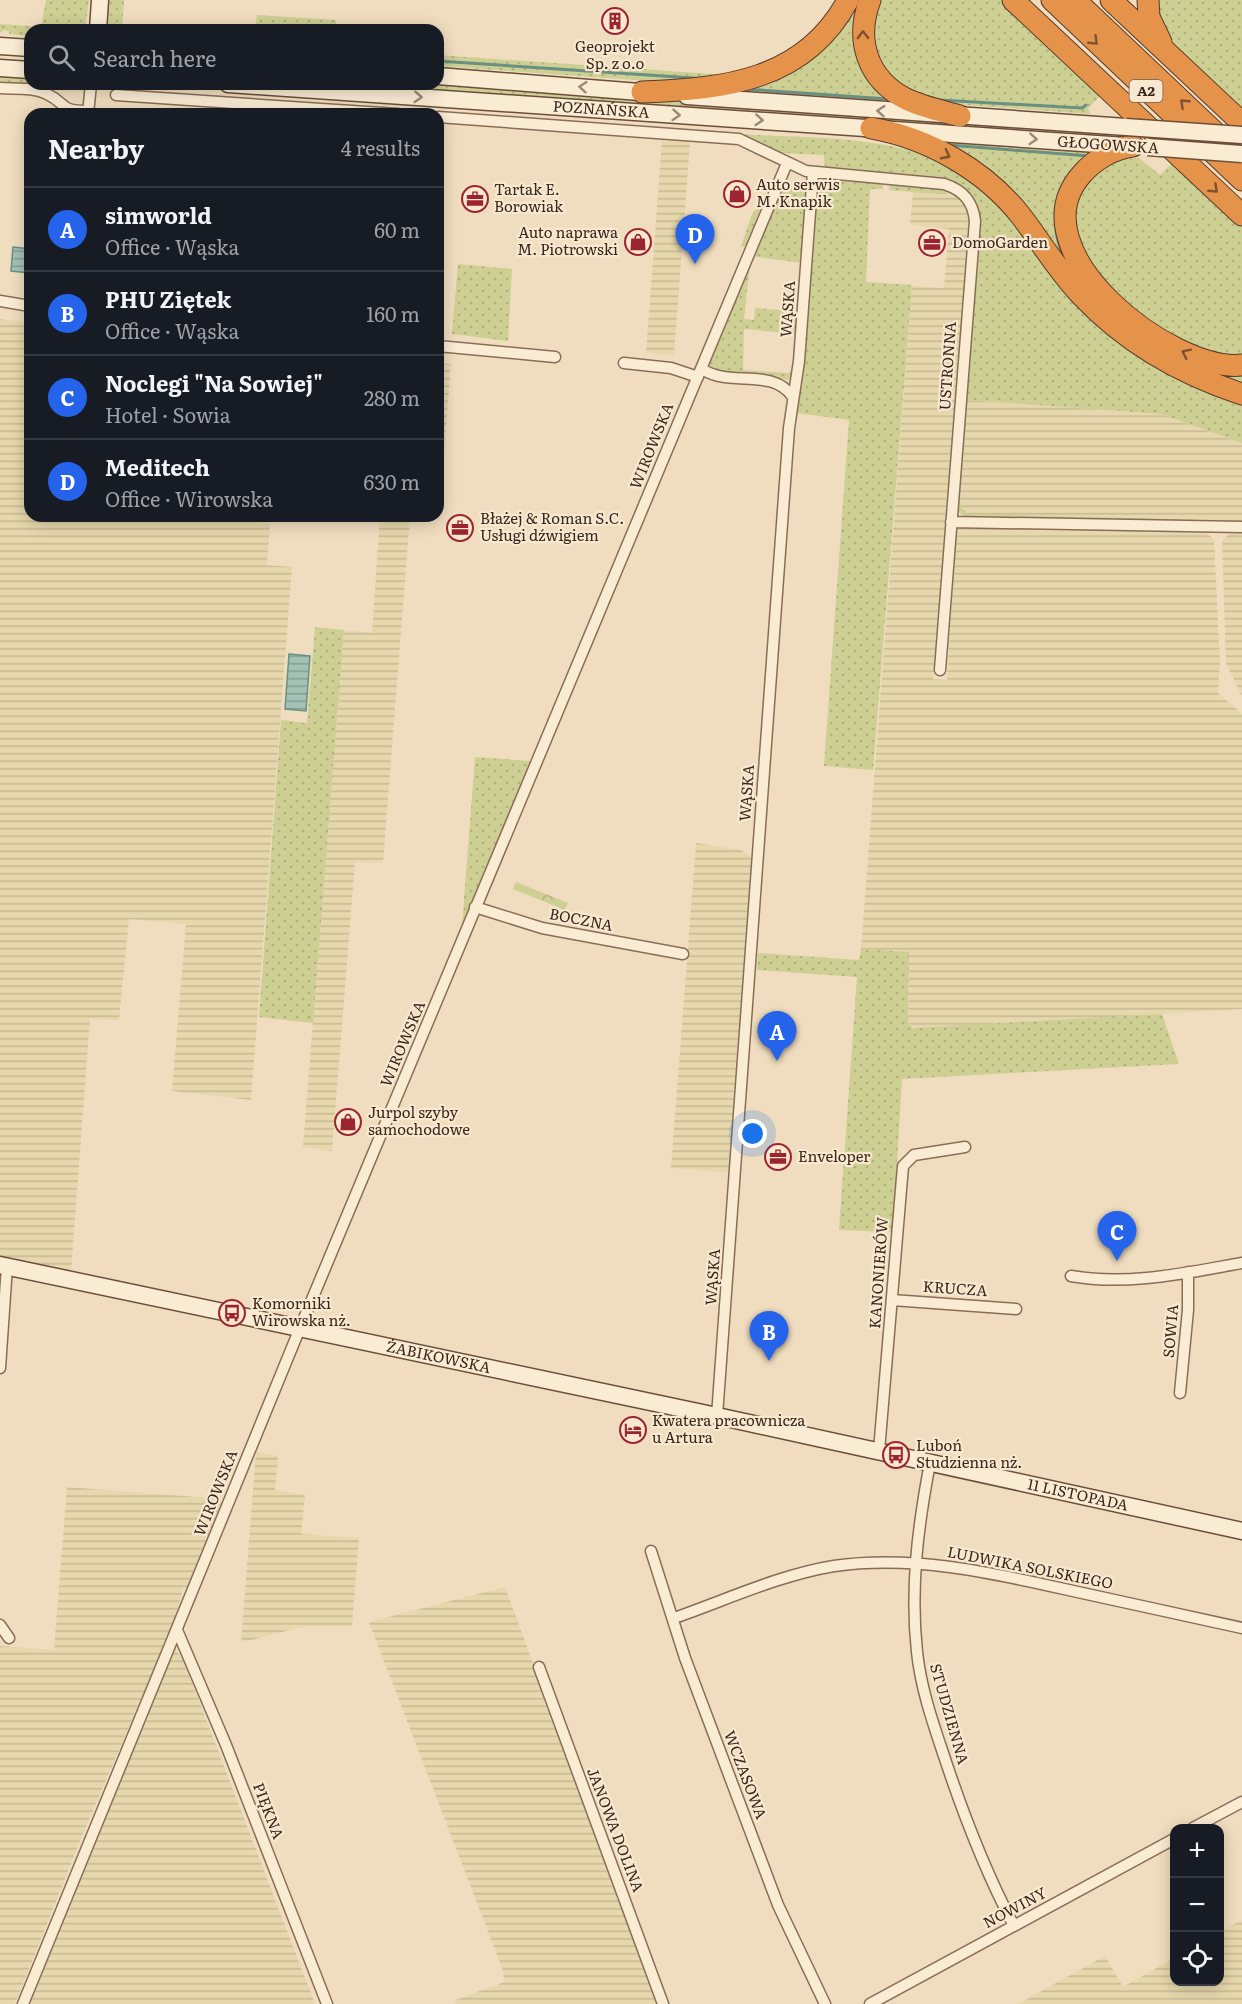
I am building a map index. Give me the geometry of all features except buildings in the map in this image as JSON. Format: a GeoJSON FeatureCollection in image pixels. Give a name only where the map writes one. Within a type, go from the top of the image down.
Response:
{"type":"FeatureCollection","features":[{"type":"Feature","properties":{"kind":"highway"},"geometry":{"type":"LineString","coordinates":[[642,92],[690,90],[733,84],[772,71],[796,58],[817,42],[835,21],[848,0]]}},
{"type":"Feature","properties":{"kind":"highway"},"geometry":{"type":"LineString","coordinates":[[870,0],[862,35],[865,53],[875,73],[893,90],[907,99],[968,117]]}},
{"type":"Feature","properties":{"kind":"highway"},"geometry":{"type":"LineString","coordinates":[[1013,0],[1242,215]]}},
{"type":"Feature","properties":{"kind":"highway","name":"A2"},"geometry":{"type":"LineString","coordinates":[[1052,0],[1242,180]]}},
{"type":"Feature","properties":{"kind":"highway","name":"A2"},"geometry":{"type":"LineString","coordinates":[[1075,0],[1242,155]]}},
{"type":"Feature","properties":{"kind":"highway"},"geometry":{"type":"LineString","coordinates":[[1111,0],[1242,123]]}},
{"type":"Feature","properties":{"kind":"highway"},"geometry":{"type":"LineString","coordinates":[[1148,0],[1149,17],[1155,32],[1178,64]]}},
{"type":"Feature","properties":{"kind":"highway"},"geometry":{"type":"LineString","coordinates":[[871,128],[912,139],[975,172],[1004,196],[1066,278],[1108,321],[1174,367],[1242,394]]}},
{"type":"Feature","properties":{"kind":"highway"},"geometry":{"type":"LineString","coordinates":[[1135,140],[1096,161],[1081,175],[1070,191],[1063,222],[1072,253],[1104,295],[1158,337],[1207,362],[1227,366],[1242,365]]}},
{"type":"Feature","properties":{"kind":"main road"},"geometry":{"type":"LineString","coordinates":[[98,24],[100,0]]}},
{"type":"Feature","properties":{"kind":"main road"},"geometry":{"type":"LineString","coordinates":[[0,46],[24,48]]}},
{"type":"Feature","properties":{"kind":"main road"},"geometry":{"type":"LineString","coordinates":[[0,68],[24,70]]}},
{"type":"Feature","properties":{"kind":"main road","name":"POZNAŃSKA"},"geometry":{"type":"LineString","coordinates":[[444,76],[968,117]]}},
{"type":"Feature","properties":{"kind":"main road","name":"POZNAŃSKA"},"geometry":{"type":"LineString","coordinates":[[316,90],[975,135]]}},
{"type":"Feature","properties":{"kind":"main road","name":"GŁOGOWSKA"},"geometry":{"type":"LineString","coordinates":[[968,117],[1242,155]]}},
{"type":"Feature","properties":{"kind":"main road","name":"GŁOGOWSKA"},"geometry":{"type":"LineString","coordinates":[[975,135],[1135,140],[1242,135]]}},
{"type":"Feature","properties":{"kind":"main road","name":"ŻABIKOWSKA"},"geometry":{"type":"LineString","coordinates":[[3,1266],[879,1451]]}},
{"type":"Feature","properties":{"kind":"main road","name":"11 LISTOPADA"},"geometry":{"type":"LineString","coordinates":[[879,1451],[1242,1531]]}},
{"type":"Feature","properties":{"kind":"street"},"geometry":{"type":"LineString","coordinates":[[0,88],[24,90]]}},
{"type":"Feature","properties":{"kind":"street"},"geometry":{"type":"LineString","coordinates":[[27,90],[41,91],[65,108]]}},
{"type":"Feature","properties":{"kind":"street"},"geometry":{"type":"LineString","coordinates":[[88,108],[90,90]]}},
{"type":"Feature","properties":{"kind":"street"},"geometry":{"type":"LineString","coordinates":[[116,95],[283,108]]}},
{"type":"Feature","properties":{"kind":"street"},"geometry":{"type":"LineString","coordinates":[[444,117],[732,138],[749,142],[787,163],[813,172]]}},
{"type":"Feature","properties":{"kind":"street","name":"WIROWSKA"},"geometry":{"type":"LineString","coordinates":[[23,2004],[300,1328],[787,163]]}},
{"type":"Feature","properties":{"kind":"street","name":"USTRONNA"},"geometry":{"type":"LineString","coordinates":[[813,172],[944,184],[964,194],[974,213],[940,670]]}},
{"type":"Feature","properties":{"kind":"street","name":"WĄSKA"},"geometry":{"type":"LineString","coordinates":[[717,1416],[793,397],[799,361],[813,172]]}},
{"type":"Feature","properties":{"kind":"street"},"geometry":{"type":"LineString","coordinates":[[0,301],[24,305]]}},
{"type":"Feature","properties":{"kind":"street"},"geometry":{"type":"LineString","coordinates":[[444,347],[555,357]]}},
{"type":"Feature","properties":{"kind":"street"},"geometry":{"type":"LineString","coordinates":[[624,363],[772,381],[782,385],[793,397]]}},
{"type":"Feature","properties":{"kind":"street"},"geometry":{"type":"LineString","coordinates":[[951,522],[1242,527]]}},
{"type":"Feature","properties":{"kind":"street","name":"BOCZNA"},"geometry":{"type":"LineString","coordinates":[[475,907],[542,928],[682,954]]}},
{"type":"Feature","properties":{"kind":"street","name":"KANONIERÓW"},"geometry":{"type":"LineString","coordinates":[[879,1451],[905,1161],[914,1155],[965,1147]]}},
{"type":"Feature","properties":{"kind":"street"},"geometry":{"type":"LineString","coordinates":[[1071,1276],[1120,1281],[1242,1263]]}},
{"type":"Feature","properties":{"kind":"street"},"geometry":{"type":"LineString","coordinates":[[0,1368],[3,1266]]}},
{"type":"Feature","properties":{"kind":"street","name":"SOWIA"},"geometry":{"type":"LineString","coordinates":[[1180,1393],[1188,1310],[1188,1272]]}},
{"type":"Feature","properties":{"kind":"street","name":"KRUCZA"},"geometry":{"type":"LineString","coordinates":[[892,1300],[1016,1309]]}},
{"type":"Feature","properties":{"kind":"street","name":"STUDZIENNA"},"geometry":{"type":"LineString","coordinates":[[930,1463],[918,1526],[915,1563],[916,1639],[926,1699],[979,1854],[1014,1926]]}},
{"type":"Feature","properties":{"kind":"street","name":"WCZASOWA"},"geometry":{"type":"LineString","coordinates":[[651,1551],[674,1618],[685,1659],[778,1905],[825,2004]]}},
{"type":"Feature","properties":{"kind":"street","name":"LUDWIKA SOLSKIEGO"},"geometry":{"type":"LineString","coordinates":[[674,1618],[806,1572],[854,1564],[915,1563],[990,1573],[1242,1628]]}},
{"type":"Feature","properties":{"kind":"street"},"geometry":{"type":"LineString","coordinates":[[0,1625],[9,1638]]}},
{"type":"Feature","properties":{"kind":"street","name":"PIĘKNA"},"geometry":{"type":"LineString","coordinates":[[177,1630],[226,1745],[327,2004]]}},
{"type":"Feature","properties":{"kind":"street","name":"JANOWA DOLINA"},"geometry":{"type":"LineString","coordinates":[[539,1667],[663,2004]]}},
{"type":"Feature","properties":{"kind":"street"},"geometry":{"type":"LineString","coordinates":[[1201,1824],[1242,1802]]}},
{"type":"Feature","properties":{"kind":"street","name":"NOWINY"},"geometry":{"type":"LineString","coordinates":[[870,2004],[1170,1841]]}},
{"type":"Feature","properties":{"kind":"shaded area"},"geometry":{"type":"Polygon","coordinates":[[[662,140],[690,142],[674,355],[646,353],[662,140]]]}},
{"type":"Feature","properties":{"kind":"shaded area"},"geometry":{"type":"Polygon","coordinates":[[[913,192],[958,196],[970,208],[933,679],[947,680],[955,534],[960,527],[1203,531],[1214,539],[1220,663],[1218,693],[1242,714],[1242,1009],[917,1029],[908,1022],[909,952],[861,949],[912,286],[944,288],[949,229],[910,225],[913,192]]]}},
{"type":"Feature","properties":{"kind":"shaded area"},"geometry":{"type":"Polygon","coordinates":[[[13,247],[24,248],[24,272],[11,271],[13,247]]]}},
{"type":"Feature","properties":{"kind":"shaded area"},"geometry":{"type":"Polygon","coordinates":[[[0,319],[24,322],[24,522],[270,523],[267,565],[292,567],[251,1100],[172,1091],[186,924],[129,919],[119,1020],[90,1019],[71,1272],[0,1257],[0,319]]]}},
{"type":"Feature","properties":{"kind":"shaded area"},"geometry":{"type":"Polygon","coordinates":[[[444,363],[451,364],[444,453],[444,363]]]}},
{"type":"Feature","properties":{"kind":"shaded area"},"geometry":{"type":"Polygon","coordinates":[[[968,400],[1161,414],[1242,443],[1242,521],[973,517],[962,508],[959,499],[968,400]]]}},
{"type":"Feature","properties":{"kind":"shaded area"},"geometry":{"type":"Polygon","coordinates":[[[380,522],[410,522],[383,863],[355,862],[332,1151],[303,1147],[344,630],[372,633],[380,522]]]}},
{"type":"Feature","properties":{"kind":"shaded area"},"geometry":{"type":"Polygon","coordinates":[[[1231,532],[1242,532],[1242,697],[1226,663],[1222,541],[1231,532]]]}},
{"type":"Feature","properties":{"kind":"shaded area"},"geometry":{"type":"Polygon","coordinates":[[[289,654],[310,656],[306,711],[285,709],[289,654]]]}},
{"type":"Feature","properties":{"kind":"shaded area"},"geometry":{"type":"Polygon","coordinates":[[[696,843],[741,850],[756,860],[733,1173],[671,1168],[696,843]]]}},
{"type":"Feature","properties":{"kind":"shaded area"},"geometry":{"type":"Polygon","coordinates":[[[256,1452],[278,1456],[275,1490],[305,1495],[301,1534],[359,1538],[352,1626],[305,1626],[241,1643],[256,1452]]]}},
{"type":"Feature","properties":{"kind":"shaded area"},"geometry":{"type":"Polygon","coordinates":[[[67,1487],[221,1499],[220,1510],[188,1588],[183,1587],[177,1615],[82,1836],[15,2004],[0,2004],[0,1646],[54,1650],[67,1487]]]}},
{"type":"Feature","properties":{"kind":"shaded area"},"geometry":{"type":"Polygon","coordinates":[[[505,1587],[660,2004],[456,2004],[455,2000],[505,1982],[502,1968],[369,1622],[505,1587]]]}},
{"type":"Feature","properties":{"kind":"shaded area"},"geometry":{"type":"Polygon","coordinates":[[[175,1649],[183,1659],[315,2004],[30,2004],[175,1649]]]}},
{"type":"Feature","properties":{"kind":"shaded area"},"geometry":{"type":"Polygon","coordinates":[[[1242,1920],[1242,2004],[1018,2004],[1105,1956],[1123,1987],[1170,1960],[1170,1986],[1224,1986],[1224,1930],[1242,1920]]]}},
{"type":"Feature","properties":{"kind":"green space"},"geometry":{"type":"Polygon","coordinates":[[[46,0],[89,0],[86,24],[42,24],[46,0]]]}},
{"type":"Feature","properties":{"kind":"green space"},"geometry":{"type":"Polygon","coordinates":[[[109,0],[124,0],[122,24],[108,24],[109,0]]]}},
{"type":"Feature","properties":{"kind":"green space"},"geometry":{"type":"Polygon","coordinates":[[[853,0],[866,0],[859,20],[902,104],[731,92],[750,85],[853,0]]]}},
{"type":"Feature","properties":{"kind":"green space"},"geometry":{"type":"Polygon","coordinates":[[[875,0],[1006,0],[1242,222],[1242,362],[1232,363],[1141,321],[1072,245],[1079,183],[1118,159],[1139,158],[1160,175],[1171,164],[1101,95],[1088,108],[1091,114],[925,102],[881,74],[869,16],[875,0]]]}},
{"type":"Feature","properties":{"kind":"green space"},"geometry":{"type":"Polygon","coordinates":[[[1152,0],[1242,0],[1242,115],[1174,50],[1152,0]]]}},
{"type":"Feature","properties":{"kind":"green space"},"geometry":{"type":"Polygon","coordinates":[[[257,15],[336,20],[336,24],[256,24],[257,15]]]}},
{"type":"Feature","properties":{"kind":"green space"},"geometry":{"type":"Polygon","coordinates":[[[0,24],[24,26],[24,35],[9,34],[9,31],[4,30],[0,33],[0,24]]]}},
{"type":"Feature","properties":{"kind":"green space"},"geometry":{"type":"Polygon","coordinates":[[[444,55],[727,75],[677,83],[444,66],[444,55]]]}},
{"type":"Feature","properties":{"kind":"green space"},"geometry":{"type":"Polygon","coordinates":[[[0,74],[24,76],[24,85],[0,83],[0,74]]]}},
{"type":"Feature","properties":{"kind":"green space"},"geometry":{"type":"Polygon","coordinates":[[[444,84],[1131,134],[1139,141],[388,90],[444,90],[444,84]]]}},
{"type":"Feature","properties":{"kind":"green space"},"geometry":{"type":"Polygon","coordinates":[[[737,134],[868,142],[919,153],[941,162],[962,174],[982,190],[1017,226],[1242,403],[1242,443],[1161,414],[968,400],[959,499],[962,508],[969,514],[1242,521],[1242,524],[964,517],[956,509],[978,209],[969,193],[825,170],[824,155],[781,153],[737,134]]]}},
{"type":"Feature","properties":{"kind":"green space"},"geometry":{"type":"Polygon","coordinates":[[[926,140],[1102,153],[1062,193],[1100,299],[1242,371],[1242,390],[1128,332],[1025,215],[926,140]]]}},
{"type":"Feature","properties":{"kind":"green space"},"geometry":{"type":"Polygon","coordinates":[[[822,178],[883,181],[883,189],[870,189],[866,282],[912,285],[873,770],[824,766],[849,420],[797,413],[816,182],[822,178]]]}},
{"type":"Feature","properties":{"kind":"green space"},"geometry":{"type":"Polygon","coordinates":[[[890,182],[945,189],[948,195],[889,190],[890,182]]]}},
{"type":"Feature","properties":{"kind":"green space"},"geometry":{"type":"Polygon","coordinates":[[[783,183],[809,183],[803,263],[756,257],[754,253],[783,183]]]}},
{"type":"Feature","properties":{"kind":"green space"},"geometry":{"type":"Polygon","coordinates":[[[764,194],[768,194],[745,247],[741,246],[751,217],[764,194]]]}},
{"type":"Feature","properties":{"kind":"green space"},"geometry":{"type":"Polygon","coordinates":[[[970,208],[938,655],[934,665],[970,208]]]}},
{"type":"Feature","properties":{"kind":"green space"},"geometry":{"type":"Polygon","coordinates":[[[750,263],[744,319],[754,320],[755,308],[800,312],[798,334],[744,329],[743,370],[788,373],[796,366],[790,380],[718,371],[709,365],[750,263]]]}},
{"type":"Feature","properties":{"kind":"green space"},"geometry":{"type":"Polygon","coordinates":[[[458,264],[512,269],[508,341],[452,334],[458,264]]]}},
{"type":"Feature","properties":{"kind":"green space"},"geometry":{"type":"Polygon","coordinates":[[[315,627],[344,630],[313,1023],[259,1017],[281,720],[307,723],[315,627]]]}},
{"type":"Feature","properties":{"kind":"green space"},"geometry":{"type":"Polygon","coordinates":[[[475,757],[530,761],[462,926],[475,757]]]}},
{"type":"Feature","properties":{"kind":"green space"},"geometry":{"type":"Polygon","coordinates":[[[516,882],[568,903],[565,910],[513,889],[516,882]]]}},
{"type":"Feature","properties":{"kind":"green space"},"geometry":{"type":"Polygon","coordinates":[[[861,949],[909,952],[908,1022],[913,1028],[1162,1014],[1179,1064],[902,1079],[893,1232],[839,1230],[857,977],[757,970],[758,953],[859,960],[861,949]]]}},
{"type":"Feature","properties":{"kind":"waterway"},"geometry":{"type":"LineString","coordinates":[[444,61],[693,78]]}},
{"type":"Feature","properties":{"kind":"waterway"},"geometry":{"type":"LineString","coordinates":[[745,89],[888,99]]}},
{"type":"Feature","properties":{"kind":"waterway"},"geometry":{"type":"LineString","coordinates":[[939,100],[1082,108],[1086,105]]}},
{"type":"Feature","properties":{"kind":"waterway"},"geometry":{"type":"LineString","coordinates":[[949,145],[1089,156]]}},
{"type":"Feature","properties":{"kind":"waterway"},"geometry":{"type":"LineString","coordinates":[[1066,261],[1058,239],[1055,217],[1064,184],[1071,174]]}},
{"type":"Feature","properties":{"kind":"waterway"},"geometry":{"type":"LineString","coordinates":[[1214,373],[1240,375]]}},
{"type":"Feature","properties":{"kind":"place","name":"Geoprojekt Sp. z o.o"},"geometry":{"type":"Point","coordinates":[615,21]}},
{"type":"Feature","properties":{"kind":"place","name":"Auto serwis M. Knapik"},"geometry":{"type":"Point","coordinates":[737,194]}},
{"type":"Feature","properties":{"kind":"place","name":"Tartak E. Borowiak"},"geometry":{"type":"Point","coordinates":[475,199]}},
{"type":"Feature","properties":{"kind":"place","name":"Auto naprawa M. Piotrowski"},"geometry":{"type":"Point","coordinates":[638,242]}},
{"type":"Feature","properties":{"kind":"place","name":"DomoGarden"},"geometry":{"type":"Point","coordinates":[932,243]}},
{"type":"Feature","properties":{"kind":"place","name":"Meditech"},"geometry":{"type":"Point","coordinates":[695,264]}},
{"type":"Feature","properties":{"kind":"place","name":"Błażej & Roman S.C. Usługi dźwigiem"},"geometry":{"type":"Point","coordinates":[460,528]}},
{"type":"Feature","properties":{"kind":"place","name":"simworld"},"geometry":{"type":"Point","coordinates":[777,1061]}},
{"type":"Feature","properties":{"kind":"place","name":"Jurpol szyby samochodowe"},"geometry":{"type":"Point","coordinates":[348,1122]}},
{"type":"Feature","properties":{"kind":"place","name":"Enveloper"},"geometry":{"type":"Point","coordinates":[778,1157]}},
{"type":"Feature","properties":{"kind":"place","name":"Noclegi \"Na Sowiej\""},"geometry":{"type":"Point","coordinates":[1117,1261]}},
{"type":"Feature","properties":{"kind":"place","name":"Komorniki Wirowska nż."},"geometry":{"type":"Point","coordinates":[232,1313]}},
{"type":"Feature","properties":{"kind":"place","name":"PHU Ziętek"},"geometry":{"type":"Point","coordinates":[769,1361]}},
{"type":"Feature","properties":{"kind":"place","name":"Kwatera pracownicza u Artura"},"geometry":{"type":"Point","coordinates":[633,1430]}},
{"type":"Feature","properties":{"kind":"place","name":"Luboń Studzienna nż."},"geometry":{"type":"Point","coordinates":[896,1455]}}]}
